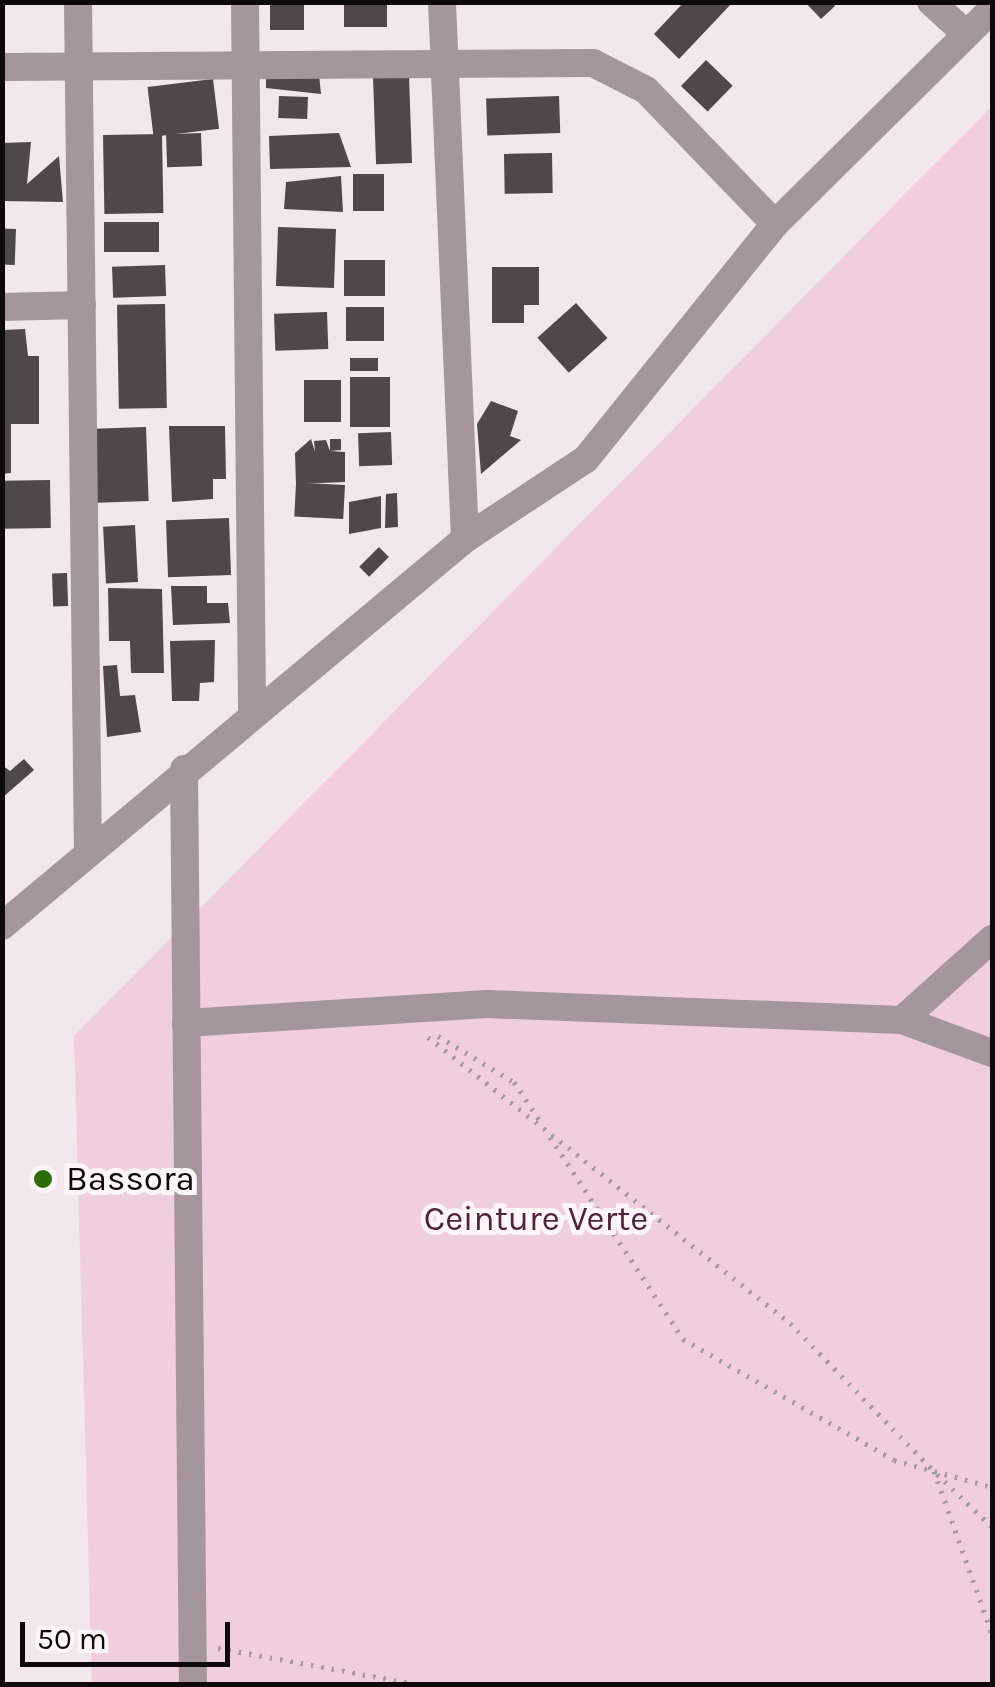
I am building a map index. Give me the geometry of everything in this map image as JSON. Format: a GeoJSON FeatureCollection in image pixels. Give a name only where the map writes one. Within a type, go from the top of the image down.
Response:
{"type":"FeatureCollection","features":[{"type":"Feature","properties":{"kind":"street"},"geometry":{"type":"LineString","coordinates":[[78,2],[88,852]]}},
{"type":"Feature","properties":{"kind":"street"},"geometry":{"type":"LineString","coordinates":[[246,2],[252,711]]}},
{"type":"Feature","properties":{"kind":"street"},"geometry":{"type":"LineString","coordinates":[[442,2],[465,540]]}},
{"type":"Feature","properties":{"kind":"street"},"geometry":{"type":"LineString","coordinates":[[931,2],[966,34]]}},
{"type":"Feature","properties":{"kind":"street"},"geometry":{"type":"LineString","coordinates":[[2,926],[252,711],[465,540],[586,459],[775,224],[992,9]]}},
{"type":"Feature","properties":{"kind":"street"},"geometry":{"type":"LineString","coordinates":[[2,67],[247,68],[562,61],[621,73],[775,224]]}},
{"type":"Feature","properties":{"kind":"street"},"geometry":{"type":"LineString","coordinates":[[2,308],[82,304]]}},
{"type":"Feature","properties":{"kind":"street"},"geometry":{"type":"LineString","coordinates":[[184,769],[193,1684]]}},
{"type":"Feature","properties":{"kind":"street"},"geometry":{"type":"LineString","coordinates":[[902,1020],[992,940]]}},
{"type":"Feature","properties":{"kind":"street"},"geometry":{"type":"LineString","coordinates":[[186,1023],[390,1007],[902,1020],[992,1054]]}},
{"type":"Feature","properties":{"kind":"path"},"geometry":{"type":"LineString","coordinates":[[390,1007],[514,1082],[683,1339],[894,1460],[992,1487]]}},
{"type":"Feature","properties":{"kind":"path"},"geometry":{"type":"LineString","coordinates":[[390,1007],[790,1323],[992,1527]]}},
{"type":"Feature","properties":{"kind":"path"},"geometry":{"type":"LineString","coordinates":[[934,1471],[992,1634]]}},
{"type":"Feature","properties":{"kind":"path"},"geometry":{"type":"LineString","coordinates":[[192,1644],[417,1684]]}},
{"type":"Feature","properties":{"kind":"green space","name":"Ceinture Verte"},"geometry":{"type":"Polygon","coordinates":[[[992,106],[992,1684],[92,1684],[74,1036],[992,106]]]}},
{"type":"Feature","properties":{"kind":"building"},"geometry":{"type":"Polygon","coordinates":[[[270,2],[304,2],[304,30],[270,30],[270,2]]]}},
{"type":"Feature","properties":{"kind":"building"},"geometry":{"type":"Polygon","coordinates":[[[344,2],[387,2],[387,27],[344,27],[344,2]]]}},
{"type":"Feature","properties":{"kind":"building"},"geometry":{"type":"Polygon","coordinates":[[[684,2],[733,2],[679,59],[654,34],[684,2]]]}},
{"type":"Feature","properties":{"kind":"building"},"geometry":{"type":"Polygon","coordinates":[[[805,2],[832,2],[835,6],[821,19],[805,2]]]}},
{"type":"Feature","properties":{"kind":"building"},"geometry":{"type":"Polygon","coordinates":[[[706,60],[733,86],[708,112],[681,86],[706,60]]]}},
{"type":"Feature","properties":{"kind":"building"},"geometry":{"type":"Polygon","coordinates":[[[266,70],[319,74],[321,94],[266,88],[266,70]]]}},
{"type":"Feature","properties":{"kind":"building"},"geometry":{"type":"Polygon","coordinates":[[[409,76],[412,163],[376,164],[373,77],[409,76]]]}},
{"type":"Feature","properties":{"kind":"building"},"geometry":{"type":"Polygon","coordinates":[[[213,79],[219,129],[154,137],[147,87],[213,79]]]}},
{"type":"Feature","properties":{"kind":"building"},"geometry":{"type":"Polygon","coordinates":[[[279,96],[308,97],[307,119],[278,118],[279,96]]]}},
{"type":"Feature","properties":{"kind":"building"},"geometry":{"type":"Polygon","coordinates":[[[559,96],[560,133],[487,136],[486,99],[559,96]]]}},
{"type":"Feature","properties":{"kind":"building"},"geometry":{"type":"Polygon","coordinates":[[[201,133],[202,166],[167,167],[166,134],[201,133]]]}},
{"type":"Feature","properties":{"kind":"building"},"geometry":{"type":"Polygon","coordinates":[[[339,133],[351,167],[270,169],[269,136],[339,133]]]}},
{"type":"Feature","properties":{"kind":"building"},"geometry":{"type":"Polygon","coordinates":[[[162,134],[163,213],[104,214],[103,135],[162,134]]]}},
{"type":"Feature","properties":{"kind":"building"},"geometry":{"type":"Polygon","coordinates":[[[31,142],[27,184],[59,156],[63,202],[2,201],[2,143],[31,142]]]}},
{"type":"Feature","properties":{"kind":"building"},"geometry":{"type":"Polygon","coordinates":[[[552,153],[553,193],[505,194],[504,154],[552,153]]]}},
{"type":"Feature","properties":{"kind":"building"},"geometry":{"type":"Polygon","coordinates":[[[353,174],[384,174],[384,211],[353,211],[353,174]]]}},
{"type":"Feature","properties":{"kind":"building"},"geometry":{"type":"Polygon","coordinates":[[[341,176],[343,212],[284,209],[286,182],[341,176]]]}},
{"type":"Feature","properties":{"kind":"building"},"geometry":{"type":"Polygon","coordinates":[[[104,222],[159,222],[159,252],[104,252],[104,222]]]}},
{"type":"Feature","properties":{"kind":"building"},"geometry":{"type":"Polygon","coordinates":[[[278,227],[336,229],[334,288],[276,286],[278,227]]]}},
{"type":"Feature","properties":{"kind":"building"},"geometry":{"type":"Polygon","coordinates":[[[2,229],[16,229],[15,265],[2,265],[2,229]]]}},
{"type":"Feature","properties":{"kind":"building"},"geometry":{"type":"Polygon","coordinates":[[[344,260],[385,260],[385,296],[344,296],[344,260]]]}},
{"type":"Feature","properties":{"kind":"building"},"geometry":{"type":"Polygon","coordinates":[[[165,265],[166,296],[113,298],[112,267],[165,265]]]}},
{"type":"Feature","properties":{"kind":"building"},"geometry":{"type":"Polygon","coordinates":[[[492,267],[539,267],[539,305],[524,305],[524,323],[492,323],[492,267]]]}},
{"type":"Feature","properties":{"kind":"building"},"geometry":{"type":"Polygon","coordinates":[[[576,303],[607,338],[569,373],[537,338],[576,303]]]}},
{"type":"Feature","properties":{"kind":"building"},"geometry":{"type":"Polygon","coordinates":[[[165,304],[167,408],[119,409],[117,305],[165,304]]]}},
{"type":"Feature","properties":{"kind":"building"},"geometry":{"type":"Polygon","coordinates":[[[346,307],[384,307],[384,341],[346,341],[346,307]]]}},
{"type":"Feature","properties":{"kind":"building"},"geometry":{"type":"Polygon","coordinates":[[[327,312],[328,349],[275,351],[274,314],[327,312]]]}},
{"type":"Feature","properties":{"kind":"building"},"geometry":{"type":"Polygon","coordinates":[[[25,329],[28,356],[39,356],[39,424],[11,424],[11,473],[2,474],[2,330],[25,329]]]}},
{"type":"Feature","properties":{"kind":"building"},"geometry":{"type":"Polygon","coordinates":[[[350,358],[378,358],[378,371],[350,371],[350,358]]]}},
{"type":"Feature","properties":{"kind":"building"},"geometry":{"type":"Polygon","coordinates":[[[350,377],[390,377],[390,427],[350,427],[350,377]]]}},
{"type":"Feature","properties":{"kind":"building"},"geometry":{"type":"Polygon","coordinates":[[[304,380],[341,380],[341,422],[304,422],[304,380]]]}},
{"type":"Feature","properties":{"kind":"building"},"geometry":{"type":"Polygon","coordinates":[[[491,401],[518,411],[510,436],[521,440],[481,474],[477,424],[491,401]]]}},
{"type":"Feature","properties":{"kind":"building"},"geometry":{"type":"Polygon","coordinates":[[[169,426],[225,426],[226,479],[213,479],[213,499],[172,502],[169,426]]]}},
{"type":"Feature","properties":{"kind":"building"},"geometry":{"type":"Polygon","coordinates":[[[146,427],[149,501],[89,503],[86,429],[146,427]]]}},
{"type":"Feature","properties":{"kind":"building"},"geometry":{"type":"Polygon","coordinates":[[[391,432],[392,465],[359,466],[358,433],[391,432]]]}},
{"type":"Feature","properties":{"kind":"building"},"geometry":{"type":"Polygon","coordinates":[[[311,439],[315,452],[314,441],[326,440],[330,451],[345,452],[345,482],[296,484],[295,453],[311,439]]]}},
{"type":"Feature","properties":{"kind":"building"},"geometry":{"type":"Polygon","coordinates":[[[330,439],[341,439],[341,450],[330,451],[330,439]]]}},
{"type":"Feature","properties":{"kind":"building"},"geometry":{"type":"Polygon","coordinates":[[[50,480],[51,528],[3,529],[2,481],[50,480]]]}},
{"type":"Feature","properties":{"kind":"building"},"geometry":{"type":"Polygon","coordinates":[[[296,482],[345,485],[343,519],[294,516],[296,482]]]}},
{"type":"Feature","properties":{"kind":"building"},"geometry":{"type":"Polygon","coordinates":[[[397,493],[398,527],[385,528],[386,494],[397,493]]]}},
{"type":"Feature","properties":{"kind":"building"},"geometry":{"type":"Polygon","coordinates":[[[381,496],[381,528],[349,534],[349,502],[381,496]]]}},
{"type":"Feature","properties":{"kind":"building"},"geometry":{"type":"Polygon","coordinates":[[[229,518],[231,575],[168,577],[166,520],[229,518]]]}},
{"type":"Feature","properties":{"kind":"building"},"geometry":{"type":"Polygon","coordinates":[[[135,525],[138,582],[106,584],[103,527],[135,525]]]}},
{"type":"Feature","properties":{"kind":"building"},"geometry":{"type":"Polygon","coordinates":[[[379,547],[389,557],[369,577],[359,567],[379,547]]]}},
{"type":"Feature","properties":{"kind":"building"},"geometry":{"type":"Polygon","coordinates":[[[67,573],[68,606],[53,607],[52,574],[67,573]]]}},
{"type":"Feature","properties":{"kind":"building"},"geometry":{"type":"Polygon","coordinates":[[[171,586],[207,586],[207,603],[228,603],[230,623],[173,625],[171,586]]]}},
{"type":"Feature","properties":{"kind":"building"},"geometry":{"type":"Polygon","coordinates":[[[108,588],[162,589],[164,673],[131,673],[130,641],[109,641],[108,588]]]}},
{"type":"Feature","properties":{"kind":"building"},"geometry":{"type":"Polygon","coordinates":[[[215,640],[214,682],[200,683],[199,701],[172,701],[170,641],[215,640]]]}},
{"type":"Feature","properties":{"kind":"building"},"geometry":{"type":"Polygon","coordinates":[[[117,665],[120,696],[135,695],[141,732],[107,737],[103,666],[117,665]]]}},
{"type":"Feature","properties":{"kind":"building"},"geometry":{"type":"Polygon","coordinates":[[[24,759],[34,770],[2,798],[2,765],[10,771],[24,759]]]}},
{"type":"Feature","properties":{"kind":"place","name":"Bassora"},"geometry":{"type":"Point","coordinates":[43,1179]}}]}
